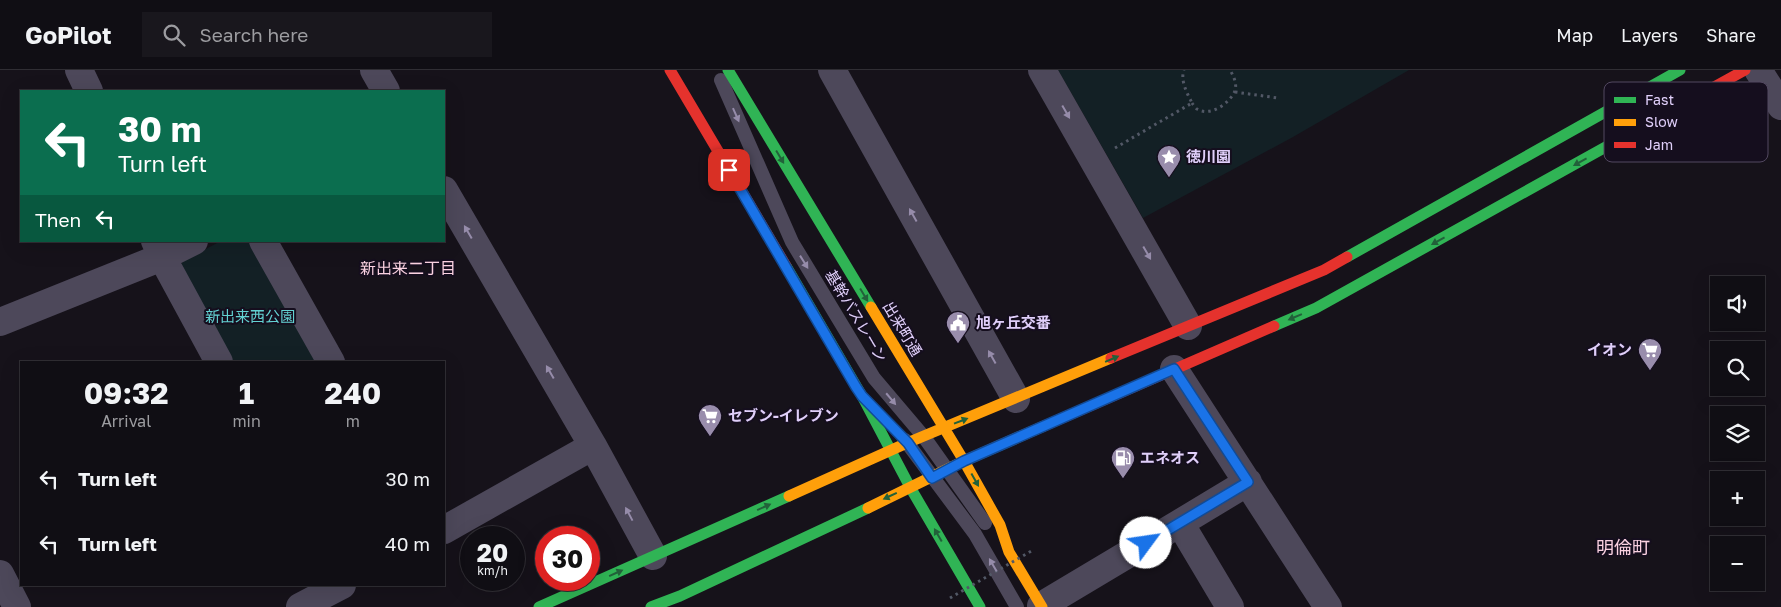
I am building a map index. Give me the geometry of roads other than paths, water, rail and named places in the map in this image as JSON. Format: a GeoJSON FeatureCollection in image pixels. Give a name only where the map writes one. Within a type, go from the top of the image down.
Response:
{"type":"FeatureCollection","features":[{"type":"Feature","properties":{"kind":"street"},"geometry":{"type":"LineString","coordinates":[[79,70],[89,90]]}},
{"type":"Feature","properties":{"kind":"street"},"geometry":{"type":"LineString","coordinates":[[374,70],[385,90]]}},
{"type":"Feature","properties":{"kind":"street"},"geometry":{"type":"LineString","coordinates":[[670,70],[862,396],[910,487],[980,607]]}},
{"type":"Feature","properties":{"kind":"street","name":"出来町通"},"geometry":{"type":"LineString","coordinates":[[728,70],[964,461],[1000,525],[1009,552],[1034,607]]}},
{"type":"Feature","properties":{"kind":"street"},"geometry":{"type":"LineString","coordinates":[[832,70],[1016,399]]}},
{"type":"Feature","properties":{"kind":"street"},"geometry":{"type":"LineString","coordinates":[[1042,70],[1188,326]]}},
{"type":"Feature","properties":{"kind":"street"},"geometry":{"type":"LineString","coordinates":[[1659,82],[1680,70]]}},
{"type":"Feature","properties":{"kind":"street"},"geometry":{"type":"LineString","coordinates":[[1723,82],[1745,70]]}},
{"type":"Feature","properties":{"kind":"street"},"geometry":{"type":"LineString","coordinates":[[1758,70],[1766,82]]}},
{"type":"Feature","properties":{"kind":"street"},"geometry":{"type":"LineString","coordinates":[[1768,86],[1781,106]]}},
{"type":"Feature","properties":{"kind":"street"},"geometry":{"type":"LineString","coordinates":[[539,607],[944,427],[1016,399],[1324,270],[1604,113]]}},
{"type":"Feature","properties":{"kind":"street"},"geometry":{"type":"LineString","coordinates":[[651,607],[683,601],[964,461],[1316,308],[1604,148]]}},
{"type":"Feature","properties":{"kind":"street"},"geometry":{"type":"LineString","coordinates":[[445,192],[593,446],[653,556]]}},
{"type":"Feature","properties":{"kind":"street"},"geometry":{"type":"LineString","coordinates":[[0,322],[158,249],[190,242]]}},
{"type":"Feature","properties":{"kind":"street"},"geometry":{"type":"LineString","coordinates":[[264,242],[330,361]]}},
{"type":"Feature","properties":{"kind":"street"},"geometry":{"type":"LineString","coordinates":[[158,249],[218,361]]}},
{"type":"Feature","properties":{"kind":"street"},"geometry":{"type":"LineString","coordinates":[[1174,369],[1328,607]]}},
{"type":"Feature","properties":{"kind":"street"},"geometry":{"type":"LineString","coordinates":[[445,529],[593,446]]}},
{"type":"Feature","properties":{"kind":"street"},"geometry":{"type":"LineString","coordinates":[[1034,607],[1248,482]]}},
{"type":"Feature","properties":{"kind":"street"},"geometry":{"type":"LineString","coordinates":[[1180,523],[1230,607]]}},
{"type":"Feature","properties":{"kind":"street"},"geometry":{"type":"LineString","coordinates":[[0,574],[17,607]]}},
{"type":"Feature","properties":{"kind":"street"},"geometry":{"type":"LineString","coordinates":[[308,605],[339,586]]}},
{"type":"Feature","properties":{"kind":"lane","name":"基幹バスレーン"},"geometry":{"type":"LineString","coordinates":[[716,70],[792,242],[874,378],[924,437],[990,530],[1009,552]]}},
{"type":"Feature","properties":{"kind":"lane"},"geometry":{"type":"LineString","coordinates":[[862,396],[908,443],[974,534],[1034,607]]}},
{"type":"Feature","properties":{"kind":"place","name":"徳川園"},"geometry":{"type":"Point","coordinates":[1169,178]}},
{"type":"Feature","properties":{"kind":"place","name":"旭ヶ丘交番"},"geometry":{"type":"Point","coordinates":[958,344]}},
{"type":"Feature","properties":{"kind":"place","name":"イオン"},"geometry":{"type":"Point","coordinates":[1650,371]}},
{"type":"Feature","properties":{"kind":"place","name":"セブン-イレブン"},"geometry":{"type":"Point","coordinates":[710,437]}},
{"type":"Feature","properties":{"kind":"place","name":"エネオス"},"geometry":{"type":"Point","coordinates":[1123,479]}},
{"type":"Feature","properties":{"kind":"district","name":"新出来二丁目"},"geometry":{"type":"Point","coordinates":[408,268]}},
{"type":"Feature","properties":{"kind":"district","name":"明倫町"},"geometry":{"type":"Point","coordinates":[1623,548]}},
{"type":"Feature","properties":{"kind":"park label","name":"新出来西公園"},"geometry":{"type":"Point","coordinates":[250,317]}}]}
